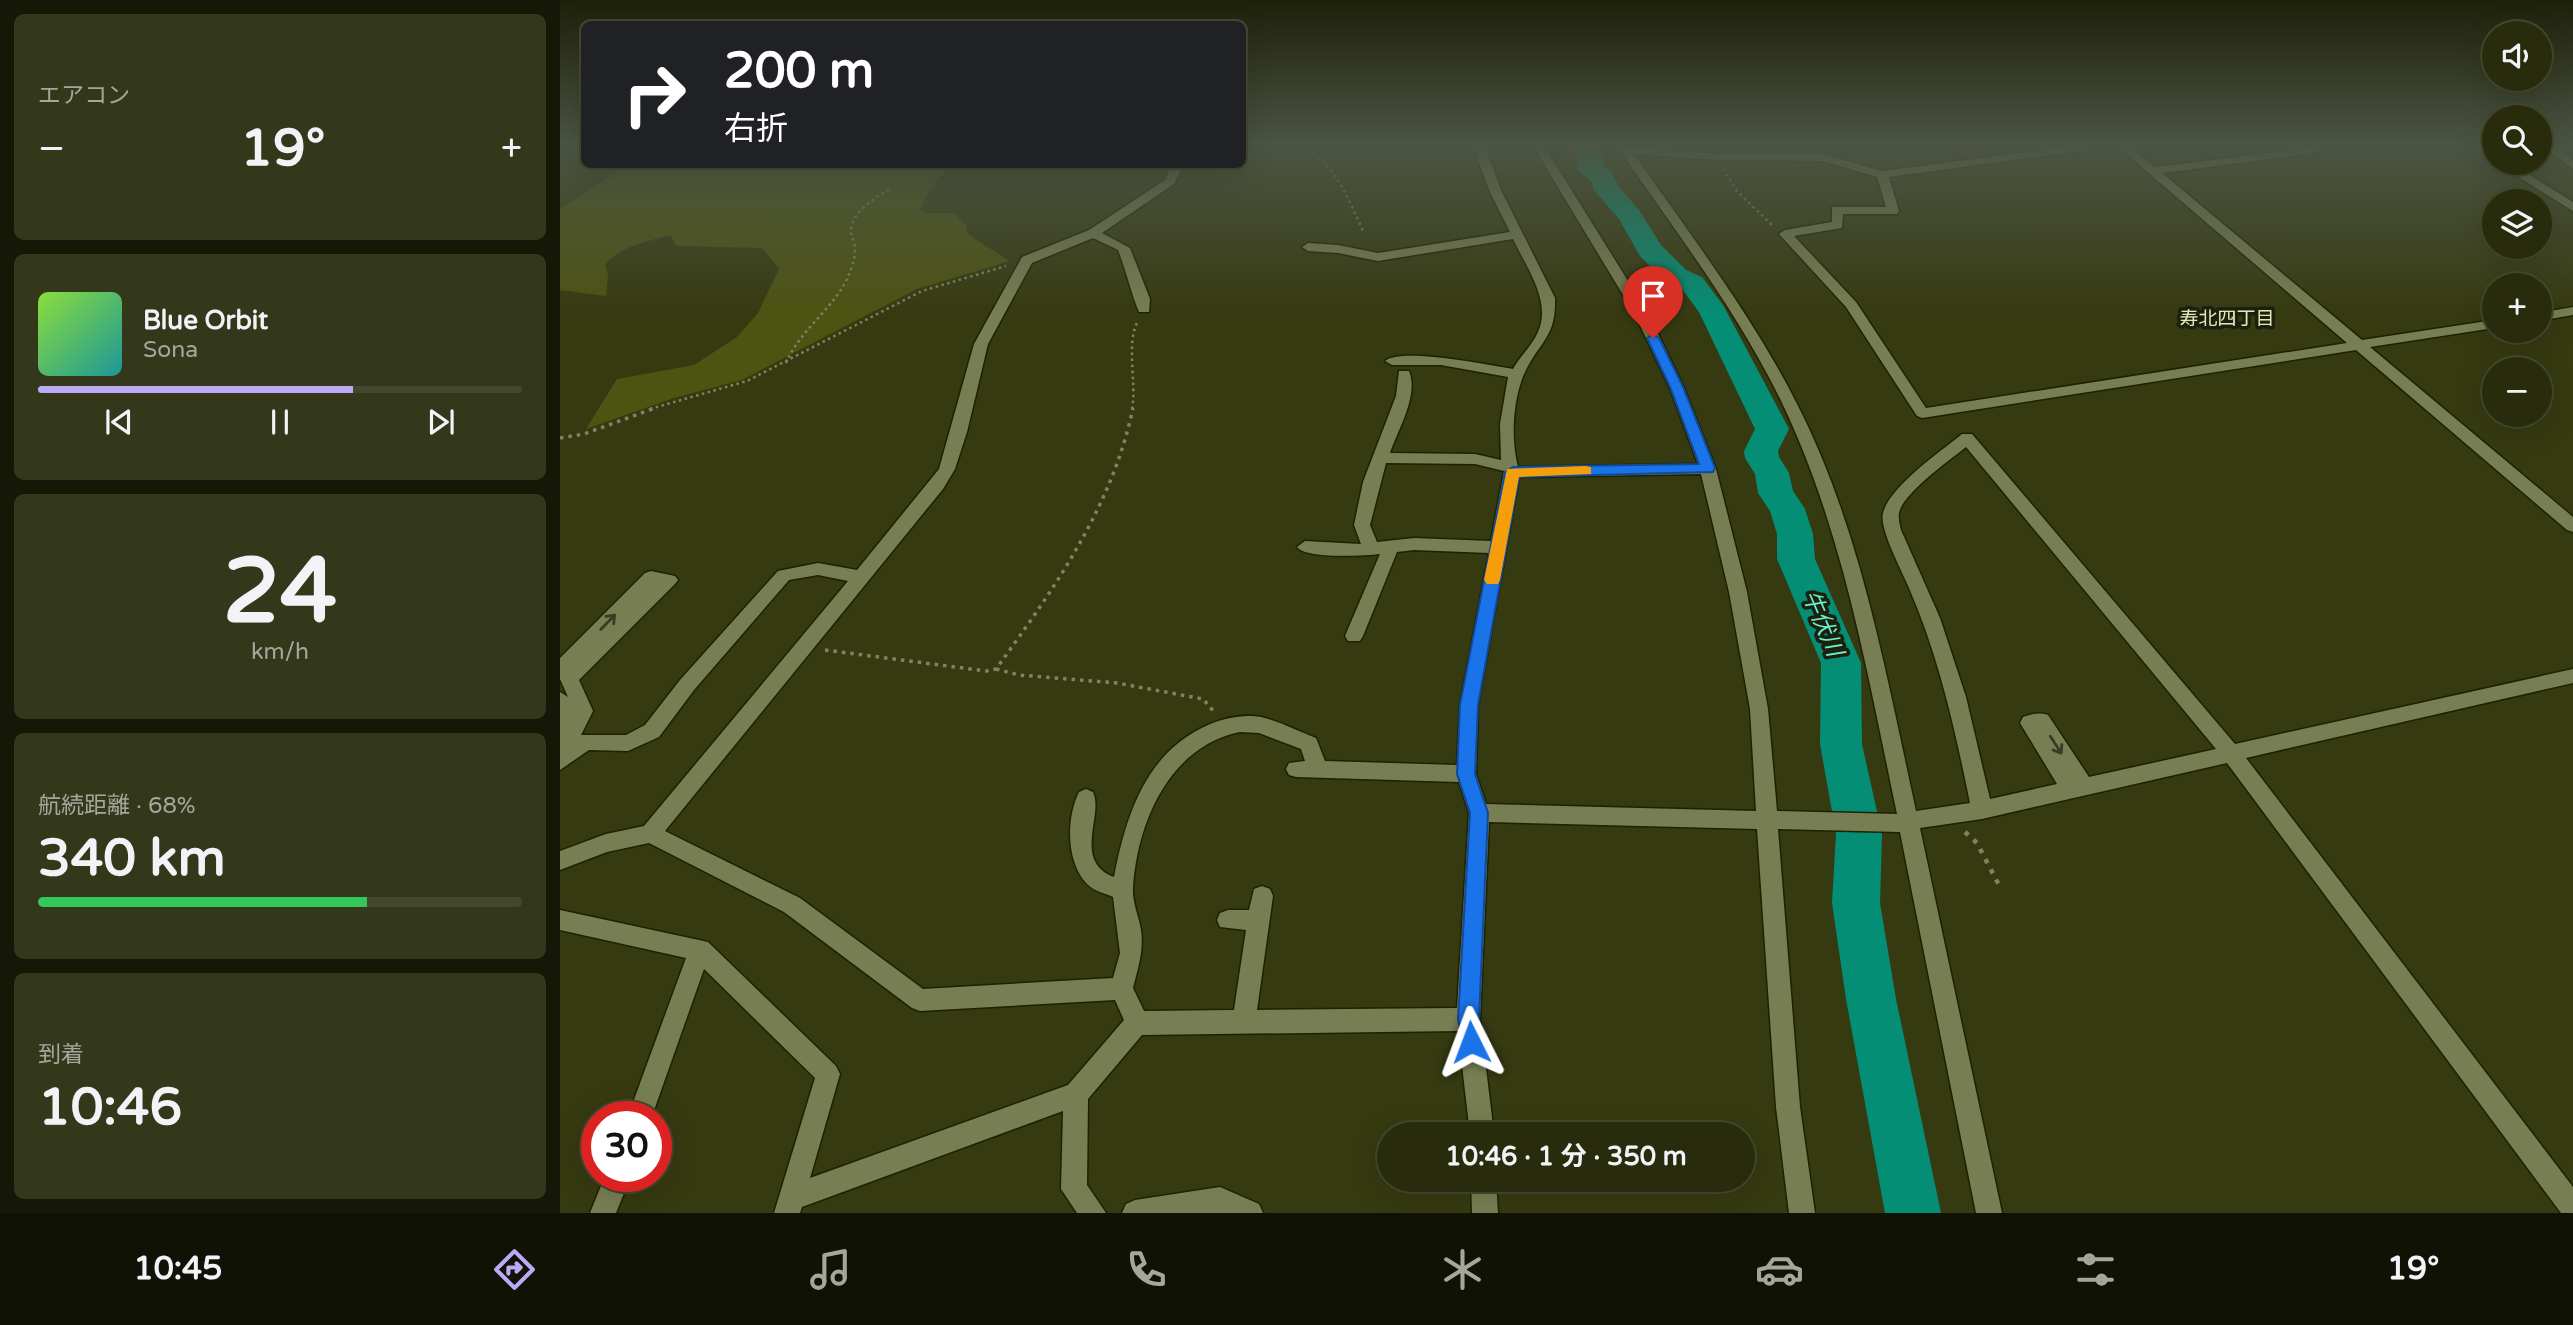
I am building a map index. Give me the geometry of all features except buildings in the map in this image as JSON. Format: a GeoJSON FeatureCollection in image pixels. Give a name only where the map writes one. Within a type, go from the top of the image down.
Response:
{"type":"FeatureCollection","features":[{"type":"Feature","properties":{"kind":"street"},"geometry":{"type":"LineString","coordinates":[[650,834],[937,485],[947,469],[981,345],[998,309],[1027,260],[1093,233],[1139,203]]}},
{"type":"Feature","properties":{"kind":"street"},"geometry":{"type":"LineString","coordinates":[[1481,1122],[1468,1019],[1479,813],[1466,774],[1469,705],[1511,470],[1510,397],[1520,369],[1546,334],[1550,318],[1548,299],[1501,203]]}},
{"type":"Feature","properties":{"kind":"street"},"geometry":{"type":"LineString","coordinates":[[1574,203],[1641,313],[1676,387],[1708,468],[1738,592],[1777,819],[1788,1107],[1802,1213]]}},
{"type":"Feature","properties":{"kind":"street"},"geometry":{"type":"LineString","coordinates":[[1663,203],[1716,280],[1768,363],[1808,444],[1846,552],[1862,608],[1903,823],[1989,1213]]}},
{"type":"Feature","properties":{"kind":"street"},"geometry":{"type":"LineString","coordinates":[[1785,234],[1838,225],[1836,211],[1893,211],[1891,203]]}},
{"type":"Feature","properties":{"kind":"street"},"geometry":{"type":"LineString","coordinates":[[2190,203],[2573,526]]}},
{"type":"Feature","properties":{"kind":"street"},"geometry":{"type":"LineString","coordinates":[[1093,233],[1124,248],[1143,299],[1144,309]]}},
{"type":"Feature","properties":{"kind":"street"},"geometry":{"type":"LineString","coordinates":[[1785,234],[1851,305],[1922,413],[2482,326]]}},
{"type":"Feature","properties":{"kind":"street"},"geometry":{"type":"LineString","coordinates":[[1308,247],[1338,249],[1378,257],[1517,235]]}},
{"type":"Feature","properties":{"kind":"street"},"geometry":{"type":"LineString","coordinates":[[2552,315],[2573,311]]}},
{"type":"Feature","properties":{"kind":"street"},"geometry":{"type":"LineString","coordinates":[[1453,354],[1520,369]]}},
{"type":"Feature","properties":{"kind":"street"},"geometry":{"type":"LineString","coordinates":[[1392,361],[1441,361],[1520,369]]}},
{"type":"Feature","properties":{"kind":"street"},"geometry":{"type":"LineString","coordinates":[[1371,548],[1362,525],[1371,482],[1403,396],[1404,374]]}},
{"type":"Feature","properties":{"kind":"street"},"geometry":{"type":"LineString","coordinates":[[1982,810],[1957,697],[1931,618],[1893,530],[1891,515],[1895,505],[1910,488],[1967,438],[2230,752],[2573,1208]]}},
{"type":"Feature","properties":{"kind":"street"},"geometry":{"type":"LineString","coordinates":[[1380,458],[1475,459],[1511,470],[1708,468]]}},
{"type":"Feature","properties":{"kind":"street"},"geometry":{"type":"LineString","coordinates":[[1353,636],[1392,545]]}},
{"type":"Feature","properties":{"kind":"street"},"geometry":{"type":"LineString","coordinates":[[1305,547],[1498,547]]}},
{"type":"Feature","properties":{"kind":"street"},"geometry":{"type":"LineString","coordinates":[[560,762],[585,743],[628,743],[652,731],[687,685],[784,575],[818,569],[861,577]]}},
{"type":"Feature","properties":{"kind":"street"},"geometry":{"type":"LineString","coordinates":[[560,670],[651,578],[669,580],[569,678],[584,711],[575,729],[560,744]]}},
{"type":"Feature","properties":{"kind":"street"},"geometry":{"type":"LineString","coordinates":[[1479,813],[1903,823],[1982,810],[2573,676]]}},
{"type":"Feature","properties":{"kind":"street"},"geometry":{"type":"LineString","coordinates":[[560,700],[570,714],[560,731]]}},
{"type":"Feature","properties":{"kind":"street"},"geometry":{"type":"LineString","coordinates":[[1138,1023],[1121,989],[1131,953],[1122,890],[1133,834],[1144,804],[1163,771],[1182,749],[1220,728],[1240,724],[1260,725],[1309,744],[1318,771]]}},
{"type":"Feature","properties":{"kind":"street"},"geometry":{"type":"LineString","coordinates":[[1297,769],[1466,774]]}},
{"type":"Feature","properties":{"kind":"street"},"geometry":{"type":"LineString","coordinates":[[1086,798],[1081,819],[1084,864],[1098,881],[1122,890]]}},
{"type":"Feature","properties":{"kind":"street"},"geometry":{"type":"LineString","coordinates":[[566,853],[650,834],[792,905],[920,1000],[1121,989]]}},
{"type":"Feature","properties":{"kind":"street"},"geometry":{"type":"LineString","coordinates":[[1244,1023],[1262,896]]}},
{"type":"Feature","properties":{"kind":"street"},"geometry":{"type":"LineString","coordinates":[[1228,920],[1258,919]]}},
{"type":"Feature","properties":{"kind":"street"},"geometry":{"type":"LineString","coordinates":[[560,920],[700,950],[828,1074],[790,1205]]}},
{"type":"Feature","properties":{"kind":"street"},"geometry":{"type":"LineString","coordinates":[[645,1101],[700,950]]}},
{"type":"Feature","properties":{"kind":"street"},"geometry":{"type":"LineString","coordinates":[[790,1205],[1076,1094],[1092,1080],[1128,1031],[1138,1023],[1468,1019]]}},
{"type":"Feature","properties":{"kind":"street"},"geometry":{"type":"LineString","coordinates":[[1076,1094],[1074,1189],[1093,1213]]}},
{"type":"Feature","properties":{"kind":"street"},"geometry":{"type":"LineString","coordinates":[[603,1213],[612,1192]]}},
{"type":"Feature","properties":{"kind":"street"},"geometry":{"type":"LineString","coordinates":[[1484,1192],[1485,1213]]}},
{"type":"Feature","properties":{"kind":"street"},"geometry":{"type":"LineString","coordinates":[[1135,1213],[1220,1200],[1250,1213]]}},
{"type":"Feature","properties":{"kind":"path"},"geometry":{"type":"LineString","coordinates":[[786,363],[795,343],[833,302],[848,274],[855,248],[851,235],[852,224],[873,203]]}},
{"type":"Feature","properties":{"kind":"path"},"geometry":{"type":"LineString","coordinates":[[1352,203],[1363,231]]}},
{"type":"Feature","properties":{"kind":"path"},"geometry":{"type":"LineString","coordinates":[[1750,203],[1785,234]]}},
{"type":"Feature","properties":{"kind":"path"},"geometry":{"type":"LineString","coordinates":[[560,438],[584,435],[667,403],[747,381],[922,291],[1027,260]]}},
{"type":"Feature","properties":{"kind":"path"},"geometry":{"type":"LineString","coordinates":[[996,669],[1048,597],[1102,506],[1132,410],[1133,331],[1144,309]]}},
{"type":"Feature","properties":{"kind":"path"},"geometry":{"type":"LineString","coordinates":[[803,647],[986,671],[996,669],[1019,675],[1117,683],[1203,699],[1219,717],[1220,728]]}},
{"type":"Feature","properties":{"kind":"path"},"geometry":{"type":"LineString","coordinates":[[1949,816],[1977,844],[2001,889]]}},
{"type":"Feature","properties":{"kind":"green space"},"geometry":{"type":"Polygon","coordinates":[[[570,203],[924,203],[920,210],[929,213],[954,213],[967,226],[966,232],[1010,261],[917,289],[742,380],[674,398],[586,429],[617,379],[694,365],[737,337],[758,313],[779,269],[762,248],[676,246],[671,235],[635,245],[611,259],[605,265],[608,275],[606,296],[560,290],[560,209],[570,203]]]}},
{"type":"Feature","properties":{"kind":"waterway","name":"牛伏川"},"geometry":{"type":"LineString","coordinates":[[1618,203],[1630,216],[1650,250],[1676,276],[1692,283],[1713,311],[1772,429],[1761,451],[1762,458],[1772,473],[1776,493],[1787,509],[1795,534],[1796,559],[1841,663],[1841,744],[1859,834],[1856,903],[1871,999],[1913,1213]]}},
{"type":"Feature","properties":{"kind":"slow traffic"},"geometry":{"type":"LineString","coordinates":[[1492,580],[1513,472],[1586,471]]}},
{"type":"Feature","properties":{"kind":"district","name":"寿北四丁目"},"geometry":{"type":"Point","coordinates":[2227,318]}},
{"type":"Feature","properties":{"kind":"route"},"geometry":{"type":"LineString","coordinates":[[1471,1042],[1468,1019],[1479,813],[1466,774],[1469,705],[1513,472],[1708,468],[1653,338]]}}]}
